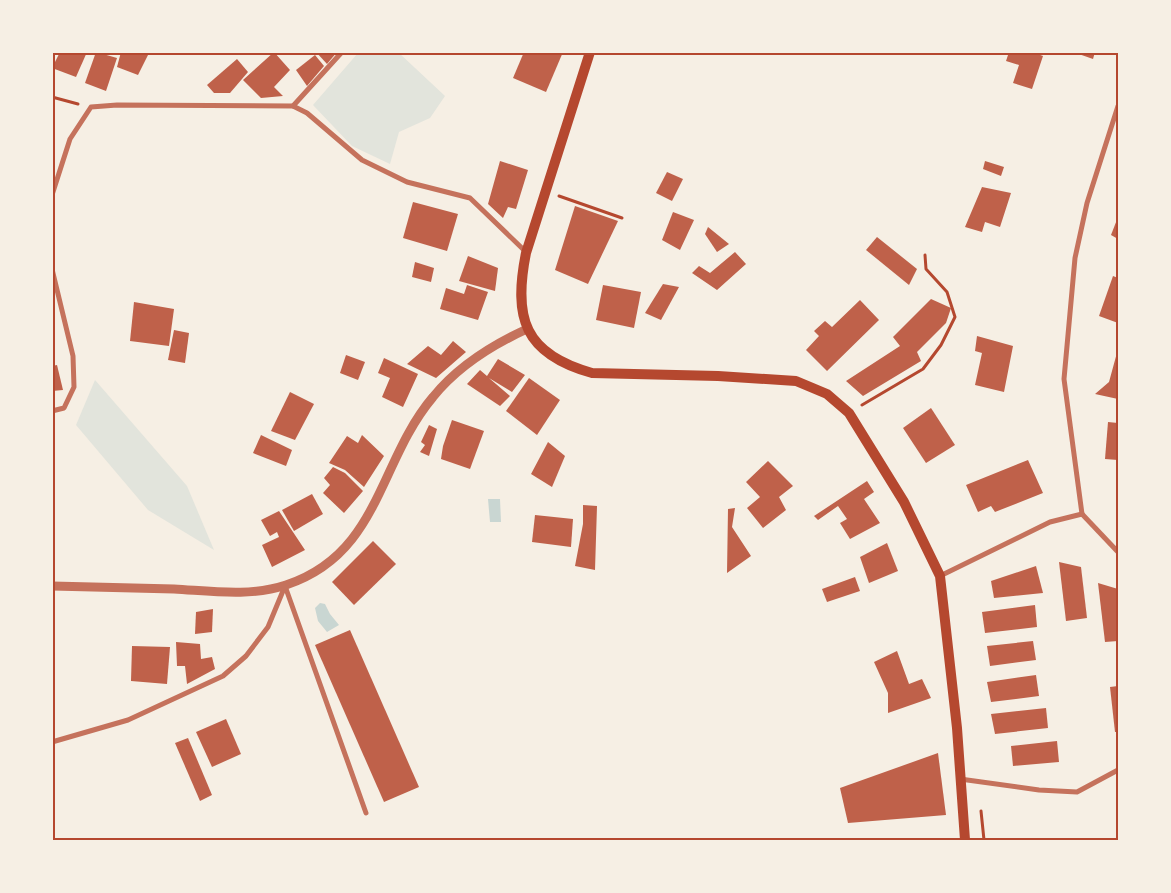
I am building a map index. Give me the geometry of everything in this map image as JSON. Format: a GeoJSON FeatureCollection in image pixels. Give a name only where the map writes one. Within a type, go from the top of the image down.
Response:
{"type":"FeatureCollection","features":[{"type":"Feature","properties":{"kind":"main road"},"geometry":{"type":"LineString","coordinates":[[590,52],[526,253],[520,284],[521,310],[527,329],[540,345],[572,368],[592,373],[718,376],[796,381],[827,394],[849,413],[904,502],[940,576],[957,728],[959,779],[965,840]]}},
{"type":"Feature","properties":{"kind":"street"},"geometry":{"type":"LineString","coordinates":[[293,106],[342,52]]}},
{"type":"Feature","properties":{"kind":"street"},"geometry":{"type":"LineString","coordinates":[[52,195],[70,139],[91,107],[117,105],[293,106],[307,114],[362,160],[407,182],[470,198],[526,253]]}},
{"type":"Feature","properties":{"kind":"street"},"geometry":{"type":"LineString","coordinates":[[1118,106],[1087,203],[1075,258],[1064,379],[1082,514],[1118,552]]}},
{"type":"Feature","properties":{"kind":"street"},"geometry":{"type":"LineString","coordinates":[[52,269],[73,356],[74,387],[64,408],[52,411]]}},
{"type":"Feature","properties":{"kind":"street"},"geometry":{"type":"LineString","coordinates":[[52,586],[246,593],[285,586],[313,574],[345,550],[359,531],[380,494],[409,434],[433,396],[452,377],[492,346],[527,329]]}},
{"type":"Feature","properties":{"kind":"street"},"geometry":{"type":"LineString","coordinates":[[940,576],[1050,522],[1082,514]]}},
{"type":"Feature","properties":{"kind":"street"},"geometry":{"type":"LineString","coordinates":[[52,742],[128,720],[223,676],[246,656],[268,627],[285,586]]}},
{"type":"Feature","properties":{"kind":"street"},"geometry":{"type":"LineString","coordinates":[[285,586],[366,813]]}},
{"type":"Feature","properties":{"kind":"street"},"geometry":{"type":"LineString","coordinates":[[959,779],[1039,790],[1078,792],[1118,770]]}},
{"type":"Feature","properties":{"kind":"path"},"geometry":{"type":"LineString","coordinates":[[52,97],[91,107]]}},
{"type":"Feature","properties":{"kind":"path"},"geometry":{"type":"LineString","coordinates":[[546,192],[622,218]]}},
{"type":"Feature","properties":{"kind":"path"},"geometry":{"type":"LineString","coordinates":[[849,413],[923,369],[941,344],[955,317],[947,292],[926,269],[925,255]]}},
{"type":"Feature","properties":{"kind":"shaded area"},"geometry":{"type":"Polygon","coordinates":[[[358,53],[399,53],[445,96],[430,118],[399,132],[390,164],[352,146],[313,105],[358,53]]]}},
{"type":"Feature","properties":{"kind":"shaded area"},"geometry":{"type":"Polygon","coordinates":[[[95,380],[187,486],[214,550],[148,510],[76,425],[95,380]]]}},
{"type":"Feature","properties":{"kind":"shaded area"},"geometry":{"type":"Polygon","coordinates":[[[488,499],[500,499],[501,522],[490,522],[488,499]]]}},
{"type":"Feature","properties":{"kind":"shaded area"},"geometry":{"type":"Polygon","coordinates":[[[320,603],[325,604],[339,625],[327,632],[318,621],[315,608],[320,603]]]}},
{"type":"Feature","properties":{"kind":"building"},"geometry":{"type":"Polygon","coordinates":[[[60,52],[87,52],[76,77],[52,68],[60,52]]]}},
{"type":"Feature","properties":{"kind":"building"},"geometry":{"type":"Polygon","coordinates":[[[96,52],[117,58],[106,91],[85,83],[96,52]]]}},
{"type":"Feature","properties":{"kind":"building"},"geometry":{"type":"Polygon","coordinates":[[[121,52],[149,53],[138,75],[117,67],[121,52]]]}},
{"type":"Feature","properties":{"kind":"building"},"geometry":{"type":"Polygon","coordinates":[[[274,52],[290,70],[274,87],[283,96],[261,98],[243,80],[274,52]]]}},
{"type":"Feature","properties":{"kind":"building"},"geometry":{"type":"Polygon","coordinates":[[[316,52],[337,52],[327,64],[316,52]]]}},
{"type":"Feature","properties":{"kind":"building"},"geometry":{"type":"Polygon","coordinates":[[[524,52],[563,52],[546,92],[513,78],[524,52]]]}},
{"type":"Feature","properties":{"kind":"building"},"geometry":{"type":"Polygon","coordinates":[[[1009,52],[1032,52],[1043,56],[1032,89],[1013,83],[1019,65],[1006,61],[1009,52]]]}},
{"type":"Feature","properties":{"kind":"building"},"geometry":{"type":"Polygon","coordinates":[[[1073,52],[1095,52],[1093,59],[1073,52]]]}},
{"type":"Feature","properties":{"kind":"building"},"geometry":{"type":"Polygon","coordinates":[[[315,55],[324,66],[307,86],[296,70],[315,55]]]}},
{"type":"Feature","properties":{"kind":"building"},"geometry":{"type":"Polygon","coordinates":[[[237,59],[248,72],[230,93],[214,93],[207,85],[237,59]]]}},
{"type":"Feature","properties":{"kind":"building"},"geometry":{"type":"Polygon","coordinates":[[[500,161],[528,170],[516,209],[508,207],[503,218],[488,204],[500,161]]]}},
{"type":"Feature","properties":{"kind":"building"},"geometry":{"type":"Polygon","coordinates":[[[985,161],[1004,167],[1001,176],[983,169],[985,161]]]}},
{"type":"Feature","properties":{"kind":"building"},"geometry":{"type":"Polygon","coordinates":[[[667,172],[683,179],[672,201],[656,193],[667,172]]]}},
{"type":"Feature","properties":{"kind":"building"},"geometry":{"type":"Polygon","coordinates":[[[982,187],[1011,193],[1000,227],[985,222],[982,232],[965,227],[982,187]]]}},
{"type":"Feature","properties":{"kind":"building"},"geometry":{"type":"Polygon","coordinates":[[[413,202],[458,214],[447,251],[403,238],[413,202]]]}},
{"type":"Feature","properties":{"kind":"building"},"geometry":{"type":"Polygon","coordinates":[[[575,206],[618,221],[588,284],[555,270],[575,206]]]}},
{"type":"Feature","properties":{"kind":"building"},"geometry":{"type":"Polygon","coordinates":[[[673,212],[694,220],[680,250],[662,240],[673,212]]]}},
{"type":"Feature","properties":{"kind":"building"},"geometry":{"type":"Polygon","coordinates":[[[1118,217],[1118,239],[1111,235],[1118,217]]]}},
{"type":"Feature","properties":{"kind":"building"},"geometry":{"type":"Polygon","coordinates":[[[708,227],[729,244],[717,252],[705,234],[708,227]]]}},
{"type":"Feature","properties":{"kind":"building"},"geometry":{"type":"Polygon","coordinates":[[[877,237],[917,269],[909,285],[866,250],[877,237]]]}},
{"type":"Feature","properties":{"kind":"building"},"geometry":{"type":"Polygon","coordinates":[[[735,252],[746,264],[717,290],[692,273],[699,266],[710,273],[735,252]]]}},
{"type":"Feature","properties":{"kind":"building"},"geometry":{"type":"Polygon","coordinates":[[[468,256],[498,268],[495,291],[459,281],[468,256]]]}},
{"type":"Feature","properties":{"kind":"building"},"geometry":{"type":"Polygon","coordinates":[[[415,262],[434,268],[431,282],[412,277],[415,262]]]}},
{"type":"Feature","properties":{"kind":"building"},"geometry":{"type":"Polygon","coordinates":[[[1113,276],[1118,278],[1118,323],[1099,316],[1113,276]]]}},
{"type":"Feature","properties":{"kind":"building"},"geometry":{"type":"Polygon","coordinates":[[[663,284],[679,287],[661,320],[645,313],[663,284]]]}},
{"type":"Feature","properties":{"kind":"building"},"geometry":{"type":"Polygon","coordinates":[[[467,285],[488,292],[478,320],[440,309],[446,288],[464,294],[467,285]]]}},
{"type":"Feature","properties":{"kind":"building"},"geometry":{"type":"Polygon","coordinates":[[[603,285],[641,292],[634,328],[596,320],[603,285]]]}},
{"type":"Feature","properties":{"kind":"building"},"geometry":{"type":"Polygon","coordinates":[[[931,299],[951,308],[946,323],[917,352],[921,361],[863,396],[846,381],[900,346],[893,337],[931,299]]]}},
{"type":"Feature","properties":{"kind":"building"},"geometry":{"type":"Polygon","coordinates":[[[860,300],[879,320],[827,371],[806,350],[819,336],[814,331],[825,321],[832,327],[860,300]]]}},
{"type":"Feature","properties":{"kind":"building"},"geometry":{"type":"Polygon","coordinates":[[[134,302],[174,309],[169,346],[130,341],[134,302]]]}},
{"type":"Feature","properties":{"kind":"building"},"geometry":{"type":"Polygon","coordinates":[[[174,330],[189,333],[185,363],[168,360],[174,330]]]}},
{"type":"Feature","properties":{"kind":"building"},"geometry":{"type":"Polygon","coordinates":[[[977,336],[1013,346],[1004,392],[975,385],[982,353],[975,351],[977,336]]]}},
{"type":"Feature","properties":{"kind":"building"},"geometry":{"type":"Polygon","coordinates":[[[453,341],[466,352],[436,378],[407,364],[428,346],[441,355],[453,341]]]}},
{"type":"Feature","properties":{"kind":"building"},"geometry":{"type":"Polygon","coordinates":[[[1118,349],[1118,399],[1095,394],[1109,382],[1118,349]]]}},
{"type":"Feature","properties":{"kind":"building"},"geometry":{"type":"Polygon","coordinates":[[[346,355],[365,362],[358,380],[340,373],[346,355]]]}},
{"type":"Feature","properties":{"kind":"building"},"geometry":{"type":"Polygon","coordinates":[[[384,358],[418,374],[403,407],[382,397],[390,378],[378,373],[384,358]]]}},
{"type":"Feature","properties":{"kind":"building"},"geometry":{"type":"Polygon","coordinates":[[[498,359],[525,375],[512,392],[489,378],[510,396],[500,406],[467,384],[480,370],[487,376],[498,359]]]}},
{"type":"Feature","properties":{"kind":"building"},"geometry":{"type":"Polygon","coordinates":[[[57,365],[63,390],[52,391],[52,366],[57,365]]]}},
{"type":"Feature","properties":{"kind":"building"},"geometry":{"type":"Polygon","coordinates":[[[529,378],[560,400],[537,435],[506,411],[529,378]]]}},
{"type":"Feature","properties":{"kind":"building"},"geometry":{"type":"Polygon","coordinates":[[[290,392],[314,404],[295,440],[271,431],[290,392]]]}},
{"type":"Feature","properties":{"kind":"building"},"geometry":{"type":"Polygon","coordinates":[[[931,408],[955,445],[926,463],[903,428],[931,408]]]}},
{"type":"Feature","properties":{"kind":"building"},"geometry":{"type":"Polygon","coordinates":[[[452,420],[484,431],[470,469],[441,459],[443,446],[452,420]]]}},
{"type":"Feature","properties":{"kind":"building"},"geometry":{"type":"Polygon","coordinates":[[[1108,422],[1118,423],[1118,460],[1105,459],[1108,422]]]}},
{"type":"Feature","properties":{"kind":"building"},"geometry":{"type":"Polygon","coordinates":[[[429,425],[437,429],[429,456],[420,452],[425,445],[421,442],[429,425]]]}},
{"type":"Feature","properties":{"kind":"building"},"geometry":{"type":"Polygon","coordinates":[[[261,435],[292,450],[286,466],[253,453],[261,435]]]}},
{"type":"Feature","properties":{"kind":"building"},"geometry":{"type":"Polygon","coordinates":[[[362,435],[384,456],[364,487],[345,470],[329,463],[347,436],[358,443],[362,435]]]}},
{"type":"Feature","properties":{"kind":"building"},"geometry":{"type":"Polygon","coordinates":[[[548,442],[565,456],[552,487],[531,474],[548,442]]]}},
{"type":"Feature","properties":{"kind":"building"},"geometry":{"type":"Polygon","coordinates":[[[1028,460],[1043,493],[995,512],[991,506],[978,512],[966,485],[1028,460]]]}},
{"type":"Feature","properties":{"kind":"building"},"geometry":{"type":"Polygon","coordinates":[[[768,461],[793,486],[779,497],[786,510],[763,528],[747,508],[760,497],[746,482],[768,461]]]}},
{"type":"Feature","properties":{"kind":"building"},"geometry":{"type":"Polygon","coordinates":[[[333,467],[345,473],[363,491],[344,513],[323,493],[330,485],[324,478],[333,467]]]}},
{"type":"Feature","properties":{"kind":"building"},"geometry":{"type":"Polygon","coordinates":[[[867,481],[874,492],[864,499],[880,523],[850,539],[840,523],[847,519],[838,506],[818,520],[814,516],[867,481]]]}},
{"type":"Feature","properties":{"kind":"building"},"geometry":{"type":"Polygon","coordinates":[[[312,494],[323,514],[294,531],[282,510],[312,494]]]}},
{"type":"Feature","properties":{"kind":"building"},"geometry":{"type":"Polygon","coordinates":[[[583,505],[597,506],[595,570],[575,566],[583,524],[583,505]]]}},
{"type":"Feature","properties":{"kind":"building"},"geometry":{"type":"Polygon","coordinates":[[[735,508],[732,527],[751,556],[727,573],[728,509],[735,508]]]}},
{"type":"Feature","properties":{"kind":"building"},"geometry":{"type":"Polygon","coordinates":[[[279,511],[305,550],[272,567],[262,545],[279,537],[277,532],[270,536],[261,520],[279,511]]]}},
{"type":"Feature","properties":{"kind":"building"},"geometry":{"type":"Polygon","coordinates":[[[535,515],[573,519],[571,547],[532,542],[535,515]]]}},
{"type":"Feature","properties":{"kind":"building"},"geometry":{"type":"Polygon","coordinates":[[[373,541],[396,564],[354,605],[332,582],[373,541]]]}},
{"type":"Feature","properties":{"kind":"building"},"geometry":{"type":"Polygon","coordinates":[[[887,543],[898,571],[869,583],[860,557],[887,543]]]}},
{"type":"Feature","properties":{"kind":"building"},"geometry":{"type":"Polygon","coordinates":[[[1059,562],[1081,567],[1087,618],[1066,621],[1059,562]]]}},
{"type":"Feature","properties":{"kind":"building"},"geometry":{"type":"Polygon","coordinates":[[[1036,566],[1043,593],[994,598],[991,581],[1036,566]]]}},
{"type":"Feature","properties":{"kind":"building"},"geometry":{"type":"Polygon","coordinates":[[[855,577],[860,591],[827,602],[822,589],[855,577]]]}},
{"type":"Feature","properties":{"kind":"building"},"geometry":{"type":"Polygon","coordinates":[[[1098,583],[1118,589],[1118,641],[1105,642],[1098,583]]]}},
{"type":"Feature","properties":{"kind":"building"},"geometry":{"type":"Polygon","coordinates":[[[1035,605],[1037,627],[985,633],[982,612],[1035,605]]]}},
{"type":"Feature","properties":{"kind":"building"},"geometry":{"type":"Polygon","coordinates":[[[213,609],[212,632],[195,634],[196,612],[213,609]]]}},
{"type":"Feature","properties":{"kind":"building"},"geometry":{"type":"Polygon","coordinates":[[[350,630],[419,787],[384,802],[315,645],[350,630]]]}},
{"type":"Feature","properties":{"kind":"building"},"geometry":{"type":"Polygon","coordinates":[[[1033,641],[1036,660],[990,666],[987,646],[1033,641]]]}},
{"type":"Feature","properties":{"kind":"building"},"geometry":{"type":"Polygon","coordinates":[[[176,642],[200,644],[201,659],[212,657],[215,669],[187,684],[185,666],[177,666],[176,642]]]}},
{"type":"Feature","properties":{"kind":"building"},"geometry":{"type":"Polygon","coordinates":[[[132,646],[170,647],[167,684],[131,681],[132,646]]]}},
{"type":"Feature","properties":{"kind":"building"},"geometry":{"type":"Polygon","coordinates":[[[897,651],[909,684],[922,679],[931,698],[888,713],[888,693],[874,662],[897,651]]]}},
{"type":"Feature","properties":{"kind":"building"},"geometry":{"type":"Polygon","coordinates":[[[1036,675],[1039,696],[991,702],[987,682],[1036,675]]]}},
{"type":"Feature","properties":{"kind":"building"},"geometry":{"type":"Polygon","coordinates":[[[1118,686],[1118,732],[1115,732],[1110,687],[1118,686]]]}},
{"type":"Feature","properties":{"kind":"building"},"geometry":{"type":"Polygon","coordinates":[[[1046,708],[1048,728],[995,734],[991,714],[1046,708]]]}},
{"type":"Feature","properties":{"kind":"building"},"geometry":{"type":"Polygon","coordinates":[[[226,719],[241,754],[212,767],[196,732],[226,719]]]}},
{"type":"Feature","properties":{"kind":"building"},"geometry":{"type":"Polygon","coordinates":[[[188,738],[212,795],[200,801],[175,743],[188,738]]]}},
{"type":"Feature","properties":{"kind":"building"},"geometry":{"type":"Polygon","coordinates":[[[1057,741],[1059,762],[1013,766],[1011,746],[1057,741]]]}},
{"type":"Feature","properties":{"kind":"building"},"geometry":{"type":"Polygon","coordinates":[[[938,753],[946,815],[848,823],[840,788],[938,753]]]}}]}
